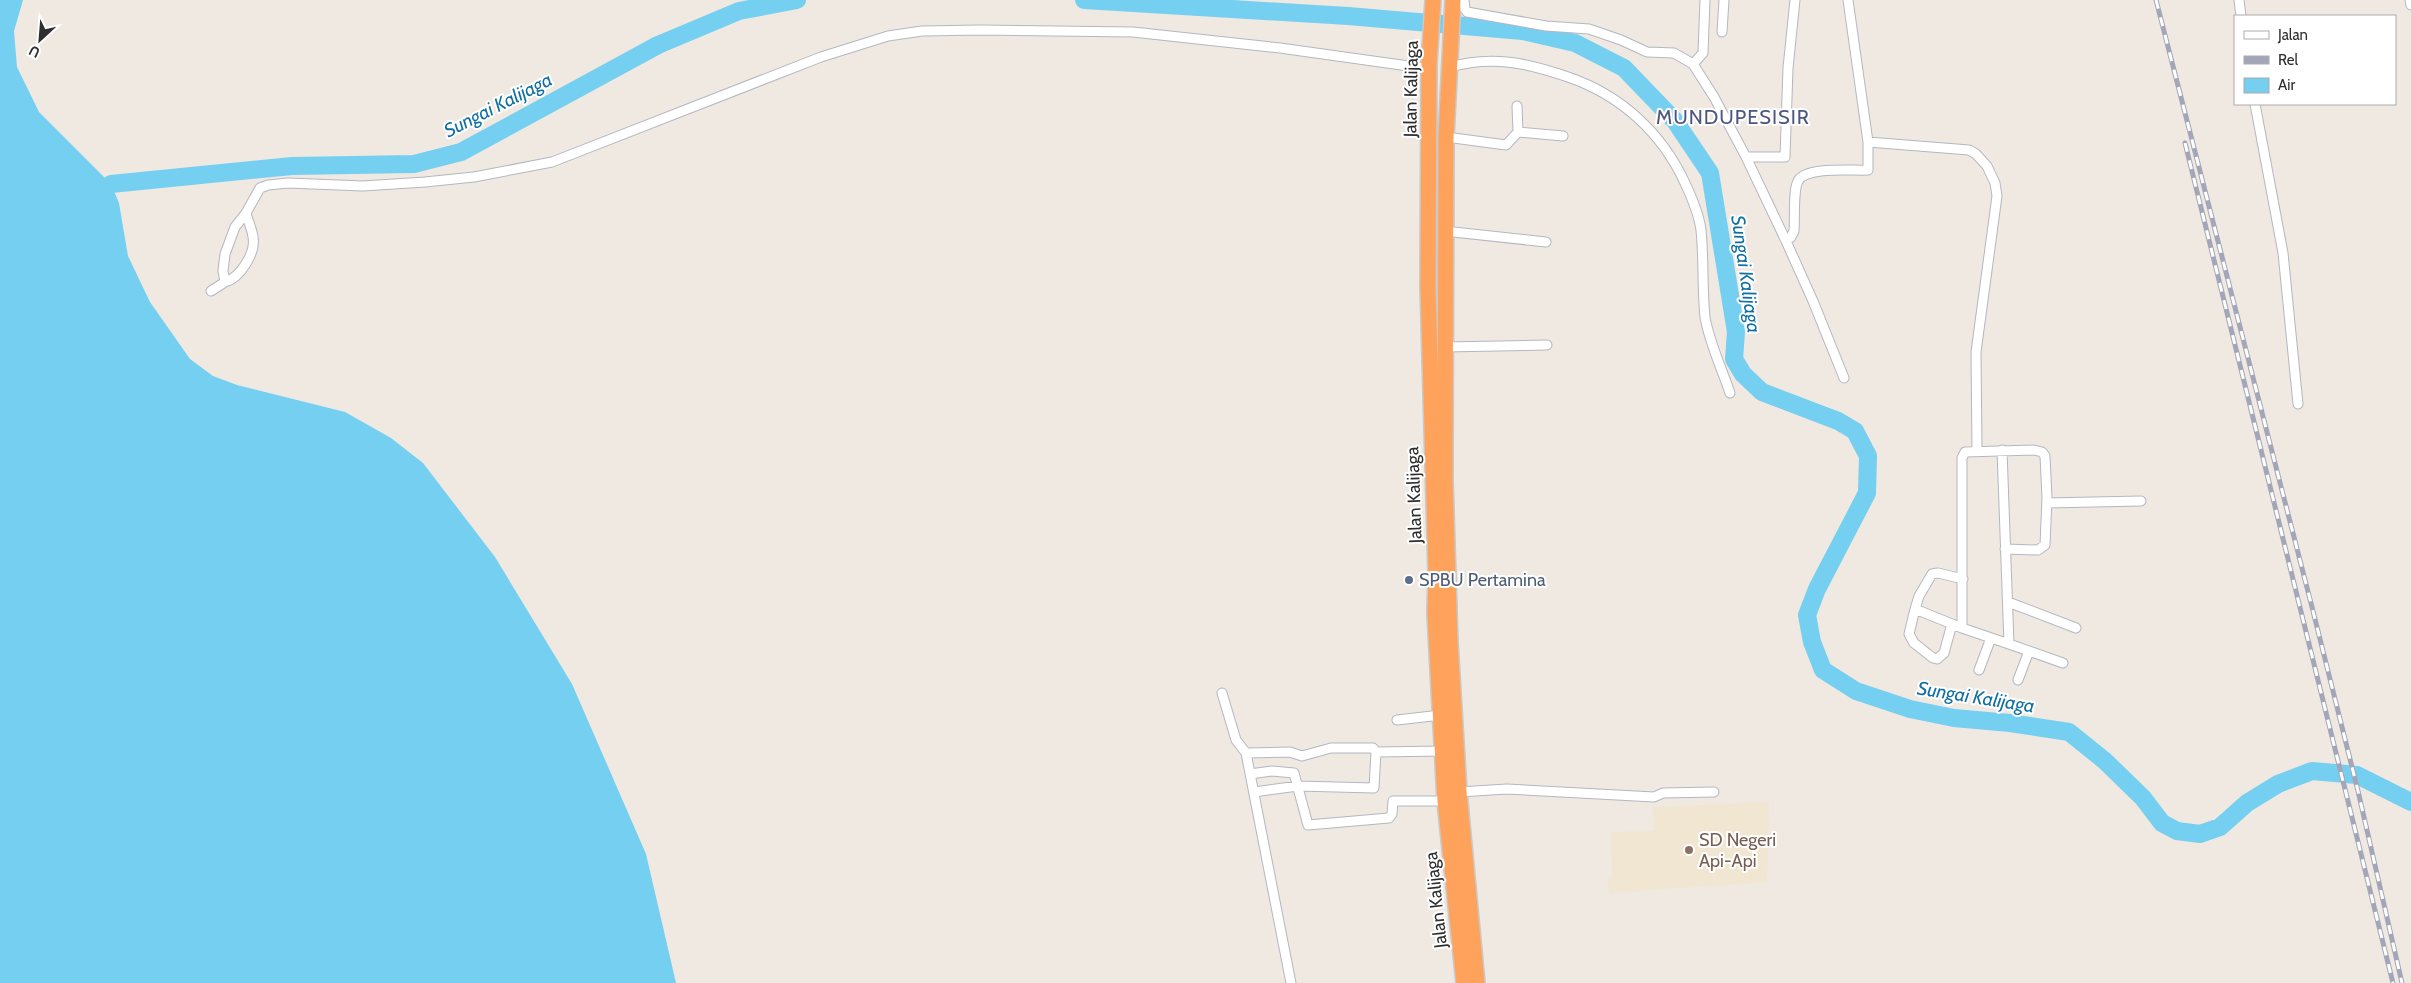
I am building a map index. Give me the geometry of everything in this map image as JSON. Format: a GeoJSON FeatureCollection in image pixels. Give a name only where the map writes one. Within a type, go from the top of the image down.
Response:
{"type":"FeatureCollection","features":[{"type":"Feature","properties":{"kind":"highway","name":"Jalan Kalijaga"},"geometry":{"type":"LineString","coordinates":[[1433,2],[1430,67],[1428,286],[1436,573],[1435,614],[1444,750],[1445,801],[1464,983]]}},
{"type":"Feature","properties":{"kind":"highway","name":"Jalan Kalijaga"},"geometry":{"type":"LineString","coordinates":[[1457,2],[1450,64],[1444,231],[1444,347],[1450,642],[1459,792],[1477,983]]}},
{"type":"Feature","properties":{"kind":"street"},"geometry":{"type":"LineString","coordinates":[[1692,64],[1702,53],[1705,0]]}},
{"type":"Feature","properties":{"kind":"street"},"geometry":{"type":"LineString","coordinates":[[1722,32],[1724,0]]}},
{"type":"Feature","properties":{"kind":"street"},"geometry":{"type":"LineString","coordinates":[[1746,157],[1785,157],[1788,68],[1795,0]]}},
{"type":"Feature","properties":{"kind":"street"},"geometry":{"type":"LineString","coordinates":[[1786,241],[1791,237],[1794,230],[1797,183],[1799,179],[1812,171],[1868,170],[1868,142],[1848,0]]}},
{"type":"Feature","properties":{"kind":"street"},"geometry":{"type":"LineString","coordinates":[[2238,0],[2241,15]]}},
{"type":"Feature","properties":{"kind":"street"},"geometry":{"type":"LineString","coordinates":[[2410,0],[2411,5]]}},
{"type":"Feature","properties":{"kind":"street"},"geometry":{"type":"LineString","coordinates":[[1457,2],[1468,12],[1546,26],[1590,29],[1647,52],[1674,53],[1692,64],[1714,97],[1746,157],[1813,301],[1844,378]]}},
{"type":"Feature","properties":{"kind":"street"},"geometry":{"type":"LineString","coordinates":[[225,282],[223,271],[225,254],[235,227],[246,213],[260,188],[268,185],[288,183],[363,186],[425,182],[474,177],[552,162],[845,48],[888,36],[922,31],[1058,29],[1133,32],[1430,67]]}},
{"type":"Feature","properties":{"kind":"street"},"geometry":{"type":"LineString","coordinates":[[1450,64],[1493,60],[1558,73],[1608,96],[1638,118],[1659,139],[1678,166],[1698,214],[1701,230],[1705,317],[1730,393]]}},
{"type":"Feature","properties":{"kind":"street"},"geometry":{"type":"LineString","coordinates":[[2255,105],[2283,253],[2298,404]]}},
{"type":"Feature","properties":{"kind":"street"},"geometry":{"type":"LineString","coordinates":[[1446,137],[1506,145],[1518,132],[1517,106]]}},
{"type":"Feature","properties":{"kind":"street"},"geometry":{"type":"LineString","coordinates":[[1518,132],[1563,136]]}},
{"type":"Feature","properties":{"kind":"street"},"geometry":{"type":"LineString","coordinates":[[1868,142],[1968,150],[1982,161],[1995,183],[1997,196],[1976,352],[1977,450]]}},
{"type":"Feature","properties":{"kind":"street"},"geometry":{"type":"LineString","coordinates":[[211,291],[225,282],[233,280],[240,272],[254,245],[254,237],[246,213]]}},
{"type":"Feature","properties":{"kind":"street"},"geometry":{"type":"LineString","coordinates":[[1444,231],[1546,242]]}},
{"type":"Feature","properties":{"kind":"street"},"geometry":{"type":"LineString","coordinates":[[1444,347],[1547,345]]}},
{"type":"Feature","properties":{"kind":"street"},"geometry":{"type":"LineString","coordinates":[[1962,628],[1964,579],[1962,458],[1964,453],[1977,450],[2034,450],[2044,454],[2047,540],[2044,547],[2038,550],[2005,549]]}},
{"type":"Feature","properties":{"kind":"street"},"geometry":{"type":"LineString","coordinates":[[2002,450],[2009,644]]}},
{"type":"Feature","properties":{"kind":"street"},"geometry":{"type":"LineString","coordinates":[[2047,503],[2141,501]]}},
{"type":"Feature","properties":{"kind":"street"},"geometry":{"type":"LineString","coordinates":[[1952,624],[1944,653],[1937,659],[1916,645],[1910,637],[1909,629],[1919,596],[1932,574],[1938,573],[1964,579]]}},
{"type":"Feature","properties":{"kind":"street"},"geometry":{"type":"LineString","coordinates":[[2008,602],[2076,628]]}},
{"type":"Feature","properties":{"kind":"street"},"geometry":{"type":"LineString","coordinates":[[1915,609],[1962,628],[2063,663]]}},
{"type":"Feature","properties":{"kind":"street"},"geometry":{"type":"LineString","coordinates":[[1979,670],[1991,638]]}},
{"type":"Feature","properties":{"kind":"street"},"geometry":{"type":"LineString","coordinates":[[2018,680],[2029,651]]}},
{"type":"Feature","properties":{"kind":"street"},"geometry":{"type":"LineString","coordinates":[[1222,693],[1236,740],[1246,753],[1291,983]]}},
{"type":"Feature","properties":{"kind":"street"},"geometry":{"type":"LineString","coordinates":[[1397,720],[1441,715]]}},
{"type":"Feature","properties":{"kind":"street"},"geometry":{"type":"LineString","coordinates":[[1246,753],[1290,752],[1302,756],[1324,749],[1364,747],[1374,748],[1376,752],[1374,788],[1298,786],[1254,792]]}},
{"type":"Feature","properties":{"kind":"street"},"geometry":{"type":"LineString","coordinates":[[1376,752],[1444,750]]}},
{"type":"Feature","properties":{"kind":"street"},"geometry":{"type":"LineString","coordinates":[[1250,774],[1292,771],[1296,774],[1308,825],[1389,818],[1392,814],[1392,802],[1395,801],[1445,801]]}},
{"type":"Feature","properties":{"kind":"street"},"geometry":{"type":"LineString","coordinates":[[1459,792],[1507,789],[1654,797],[1664,793],[1714,792]]}},
{"type":"Feature","properties":{"kind":"shaded area","name":"SD Negeri Api-Api"},"geometry":{"type":"Polygon","coordinates":[[[1769,802],[1767,882],[1609,893],[1608,877],[1612,876],[1611,832],[1654,831],[1653,807],[1769,802]]]}},
{"type":"Feature","properties":{"kind":"water"},"geometry":{"type":"Polygon","coordinates":[[[0,0],[23,0],[14,31],[17,67],[39,112],[111,184],[119,203],[128,256],[150,302],[190,359],[213,376],[237,385],[345,412],[391,438],[423,463],[495,557],[572,684],[646,854],[676,983],[0,983],[0,0]]]}},
{"type":"Feature","properties":{"kind":"waterway","name":"Sungai Kalijaga"},"geometry":{"type":"LineString","coordinates":[[111,184],[292,166],[414,164],[461,152],[658,45],[739,11],[797,0]]}},
{"type":"Feature","properties":{"kind":"waterway","name":"Sungai Kalijaga"},"geometry":{"type":"LineString","coordinates":[[1084,0],[1348,16],[1523,31],[1575,43],[1624,68],[1675,121],[1710,173],[1736,332],[1734,359],[1743,374],[1762,392],[1838,421],[1855,431],[1868,456],[1867,493],[1817,589],[1807,615],[1812,642],[1823,670],[1856,691],[1910,709],[1954,718],[2010,723],[2069,732],[2105,761],[2143,798],[2162,823],[2177,831],[2200,834],[2220,827],[2247,803],[2278,784],[2312,771],[2357,775],[2411,802]]}},
{"type":"Feature","properties":{"kind":"railway"},"geometry":{"type":"LineString","coordinates":[[2156,0],[2313,611],[2358,791],[2402,983]]}},
{"type":"Feature","properties":{"kind":"railway"},"geometry":{"type":"LineString","coordinates":[[2185,143],[2393,983]]}},
{"type":"Feature","properties":{"kind":"place","name":"SPBU Pertamina"},"geometry":{"type":"Point","coordinates":[1409,580]}},
{"type":"Feature","properties":{"kind":"place","name":"SD Negeri Api-Api"},"geometry":{"type":"Point","coordinates":[1689,850]}},
{"type":"Feature","properties":{"kind":"district","name":"MUNDUPESISIR"},"geometry":{"type":"Point","coordinates":[1733,117]}}]}
